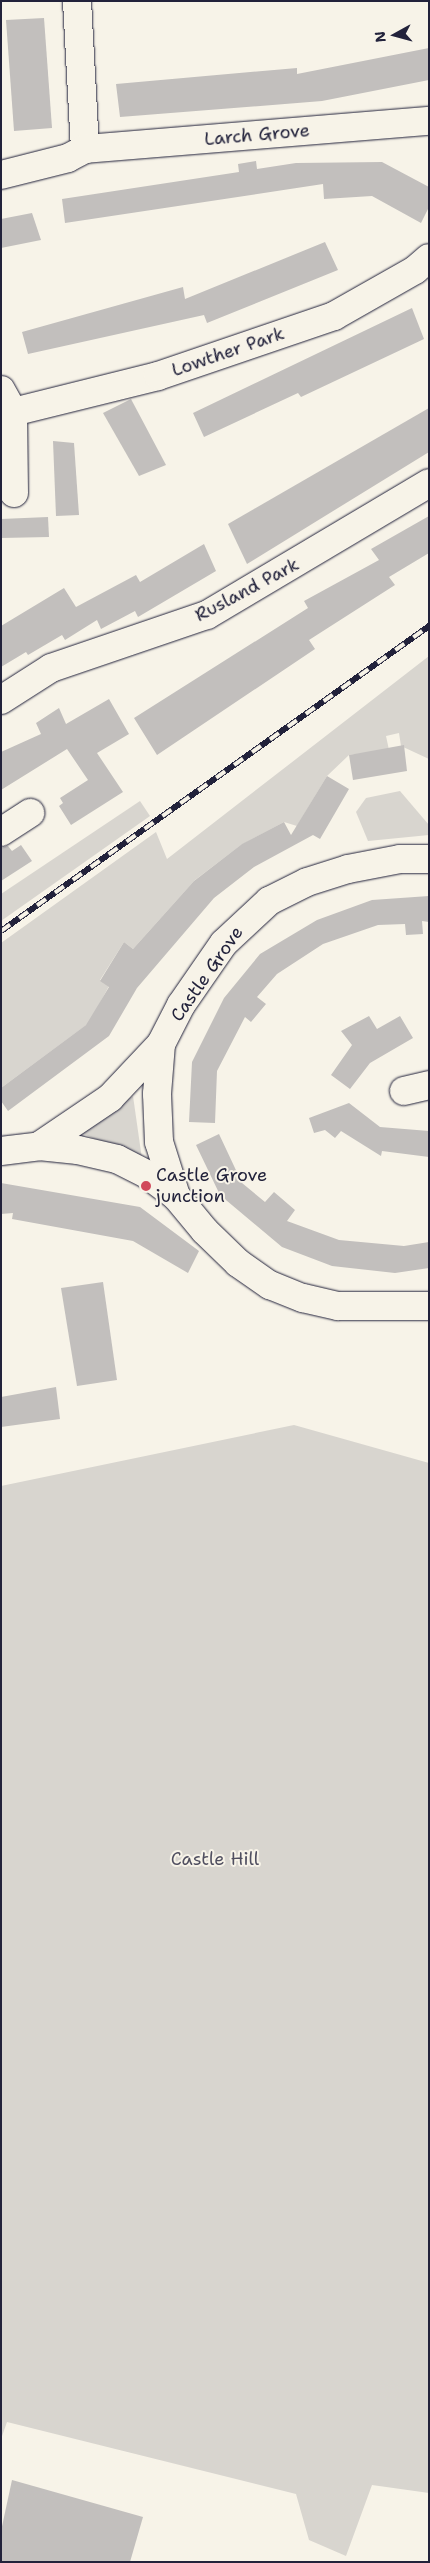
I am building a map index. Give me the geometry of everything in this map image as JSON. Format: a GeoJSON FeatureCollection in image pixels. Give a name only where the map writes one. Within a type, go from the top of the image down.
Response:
{"type":"FeatureCollection","features":[{"type":"Feature","properties":{"kind":"street"},"geometry":{"type":"LineString","coordinates":[[77,1],[84,149]]}},
{"type":"Feature","properties":{"kind":"street","name":"Larch Grove"},"geometry":{"type":"LineString","coordinates":[[1,174],[68,158],[84,149],[428,123]]}},
{"type":"Feature","properties":{"kind":"street","name":"Lowther Park"},"geometry":{"type":"LineString","coordinates":[[7,401],[158,376],[334,316],[415,270],[429,258]]}},
{"type":"Feature","properties":{"kind":"street"},"geometry":{"type":"LineString","coordinates":[[7,401],[14,493]]}},
{"type":"Feature","properties":{"kind":"street","name":"Rusland Park"},"geometry":{"type":"LineString","coordinates":[[1,700],[51,668],[207,615],[429,483]]}},
{"type":"Feature","properties":{"kind":"street"},"geometry":{"type":"LineString","coordinates":[[1,832],[30,813]]}},
{"type":"Feature","properties":{"kind":"street","name":"Castle Grove"},"geometry":{"type":"LineString","coordinates":[[1,1151],[39,1146],[110,1098],[161,1044],[181,1005],[224,943],[269,901],[306,882],[348,869],[400,859],[429,859]]}},
{"type":"Feature","properties":{"kind":"street","name":"Castle Grove"},"geometry":{"type":"LineString","coordinates":[[161,1044],[157,1094],[159,1142],[176,1196]]}},
{"type":"Feature","properties":{"kind":"street"},"geometry":{"type":"LineString","coordinates":[[39,1146],[78,1150],[118,1159],[148,1175],[176,1196],[226,1252],[270,1285],[303,1298],[338,1306],[429,1306]]}},
{"type":"Feature","properties":{"kind":"green space"},"geometry":{"type":"Polygon","coordinates":[[[429,656],[429,759],[401,746],[399,733],[386,736],[389,750],[349,755],[327,776],[297,826],[284,822],[241,845],[195,880],[133,949],[124,942],[100,980],[109,986],[89,1023],[1,1088],[1,943],[156,832],[167,859],[429,656]]]}},
{"type":"Feature","properties":{"kind":"green space"},"geometry":{"type":"Polygon","coordinates":[[[400,791],[429,825],[429,835],[368,841],[356,812],[366,798],[400,791]]]}},
{"type":"Feature","properties":{"kind":"green space"},"geometry":{"type":"Polygon","coordinates":[[[140,801],[150,816],[1,921],[1,894],[140,801]]]}},
{"type":"Feature","properties":{"kind":"green space"},"geometry":{"type":"Polygon","coordinates":[[[133,1096],[142,1159],[79,1132],[133,1096]]]}},
{"type":"Feature","properties":{"kind":"green space","name":"Castle Hill"},"geometry":{"type":"Polygon","coordinates":[[[294,1425],[429,1463],[429,2493],[372,2485],[346,2556],[309,2540],[296,2494],[7,2422],[1,2439],[1,1486],[294,1425]]]}},
{"type":"Feature","properties":{"kind":"building"},"geometry":{"type":"Polygon","coordinates":[[[44,18],[52,128],[14,131],[6,20],[44,18]]]}},
{"type":"Feature","properties":{"kind":"building"},"geometry":{"type":"Polygon","coordinates":[[[429,48],[429,80],[322,101],[120,117],[116,84],[297,68],[297,74],[429,48]]]}},
{"type":"Feature","properties":{"kind":"building"},"geometry":{"type":"Polygon","coordinates":[[[256,161],[257,169],[296,163],[382,162],[429,187],[429,207],[421,223],[372,196],[324,199],[323,184],[65,223],[62,199],[239,172],[238,164],[256,161]]]}},
{"type":"Feature","properties":{"kind":"building"},"geometry":{"type":"Polygon","coordinates":[[[32,213],[41,240],[1,248],[1,219],[32,213]]]}},
{"type":"Feature","properties":{"kind":"building"},"geometry":{"type":"Polygon","coordinates":[[[325,242],[338,270],[207,323],[204,315],[28,354],[22,332],[183,287],[185,299],[325,242]]]}},
{"type":"Feature","properties":{"kind":"building"},"geometry":{"type":"Polygon","coordinates":[[[412,308],[424,339],[301,397],[298,393],[204,437],[193,413],[412,308]]]}},
{"type":"Feature","properties":{"kind":"building"},"geometry":{"type":"Polygon","coordinates":[[[131,399],[166,465],[139,476],[103,413],[131,399]]]}},
{"type":"Feature","properties":{"kind":"building"},"geometry":{"type":"Polygon","coordinates":[[[429,408],[429,452],[247,564],[228,524],[429,408]]]}},
{"type":"Feature","properties":{"kind":"building"},"geometry":{"type":"Polygon","coordinates":[[[53,441],[74,443],[79,515],[56,516],[53,441]]]}},
{"type":"Feature","properties":{"kind":"building"},"geometry":{"type":"Polygon","coordinates":[[[429,516],[429,553],[389,577],[395,585],[309,640],[315,649],[157,755],[134,718],[308,608],[304,601],[379,560],[371,549],[429,516]]]}},
{"type":"Feature","properties":{"kind":"building"},"geometry":{"type":"Polygon","coordinates":[[[48,517],[49,537],[1,538],[1,519],[48,517]]]}},
{"type":"Feature","properties":{"kind":"building"},"geometry":{"type":"Polygon","coordinates":[[[204,544],[216,571],[138,617],[135,611],[101,629],[97,620],[65,640],[62,635],[28,655],[26,652],[1,667],[1,626],[64,588],[76,607],[136,575],[140,582],[204,544]]]}},
{"type":"Feature","properties":{"kind":"building"},"geometry":{"type":"Polygon","coordinates":[[[109,699],[129,734],[97,753],[123,792],[71,825],[59,806],[63,803],[60,798],[88,780],[67,749],[1,790],[1,752],[41,734],[36,723],[59,708],[66,724],[109,699]]]}},
{"type":"Feature","properties":{"kind":"building"},"geometry":{"type":"Polygon","coordinates":[[[404,745],[407,771],[353,780],[349,755],[404,745]]]}},
{"type":"Feature","properties":{"kind":"building"},"geometry":{"type":"Polygon","coordinates":[[[327,776],[349,789],[320,839],[313,835],[254,867],[214,898],[137,988],[109,1036],[8,1111],[1,1101],[1,1088],[86,1025],[109,987],[100,981],[124,942],[133,949],[194,881],[242,844],[284,822],[291,835],[327,776]]]}},
{"type":"Feature","properties":{"kind":"building"},"geometry":{"type":"Polygon","coordinates":[[[21,845],[32,861],[1,881],[1,848],[8,846],[12,851],[21,845]]]}},
{"type":"Feature","properties":{"kind":"building"},"geometry":{"type":"Polygon","coordinates":[[[429,896],[429,922],[422,921],[423,934],[406,935],[405,924],[378,925],[323,944],[277,974],[257,997],[266,1004],[251,1022],[245,1017],[217,1071],[215,1123],[189,1122],[192,1062],[224,998],[260,954],[317,920],[372,900],[429,896]]]}},
{"type":"Feature","properties":{"kind":"building"},"geometry":{"type":"Polygon","coordinates":[[[369,1016],[377,1029],[400,1016],[413,1038],[370,1063],[350,1089],[331,1075],[352,1045],[341,1031],[369,1016]]]}},
{"type":"Feature","properties":{"kind":"building"},"geometry":{"type":"Polygon","coordinates":[[[349,1103],[380,1127],[429,1131],[429,1157],[382,1151],[381,1156],[341,1131],[335,1138],[325,1130],[314,1133],[309,1118],[349,1103]]]}},
{"type":"Feature","properties":{"kind":"building"},"geometry":{"type":"Polygon","coordinates":[[[219,1134],[242,1183],[265,1202],[274,1192],[295,1210],[287,1221],[339,1240],[404,1246],[429,1242],[429,1268],[395,1273],[332,1266],[282,1247],[220,1195],[196,1145],[219,1134]]]}},
{"type":"Feature","properties":{"kind":"building"},"geometry":{"type":"Polygon","coordinates":[[[1,1183],[140,1207],[199,1251],[188,1273],[133,1241],[12,1219],[13,1213],[1,1214],[1,1183]]]}},
{"type":"Feature","properties":{"kind":"building"},"geometry":{"type":"Polygon","coordinates":[[[103,1282],[117,1380],[77,1386],[61,1288],[103,1282]]]}},
{"type":"Feature","properties":{"kind":"building"},"geometry":{"type":"Polygon","coordinates":[[[56,1387],[60,1419],[1,1427],[1,1397],[56,1387]]]}},
{"type":"Feature","properties":{"kind":"building"},"geometry":{"type":"Polygon","coordinates":[[[12,2480],[143,2517],[130,2562],[1,2562],[1,2531],[12,2480]]]}},
{"type":"Feature","properties":{"kind":"railway"},"geometry":{"type":"LineString","coordinates":[[1,931],[429,626]]}},
{"type":"Feature","properties":{"kind":"place","name":"Castle Grove junction"},"geometry":{"type":"Point","coordinates":[146,1186]}}]}
